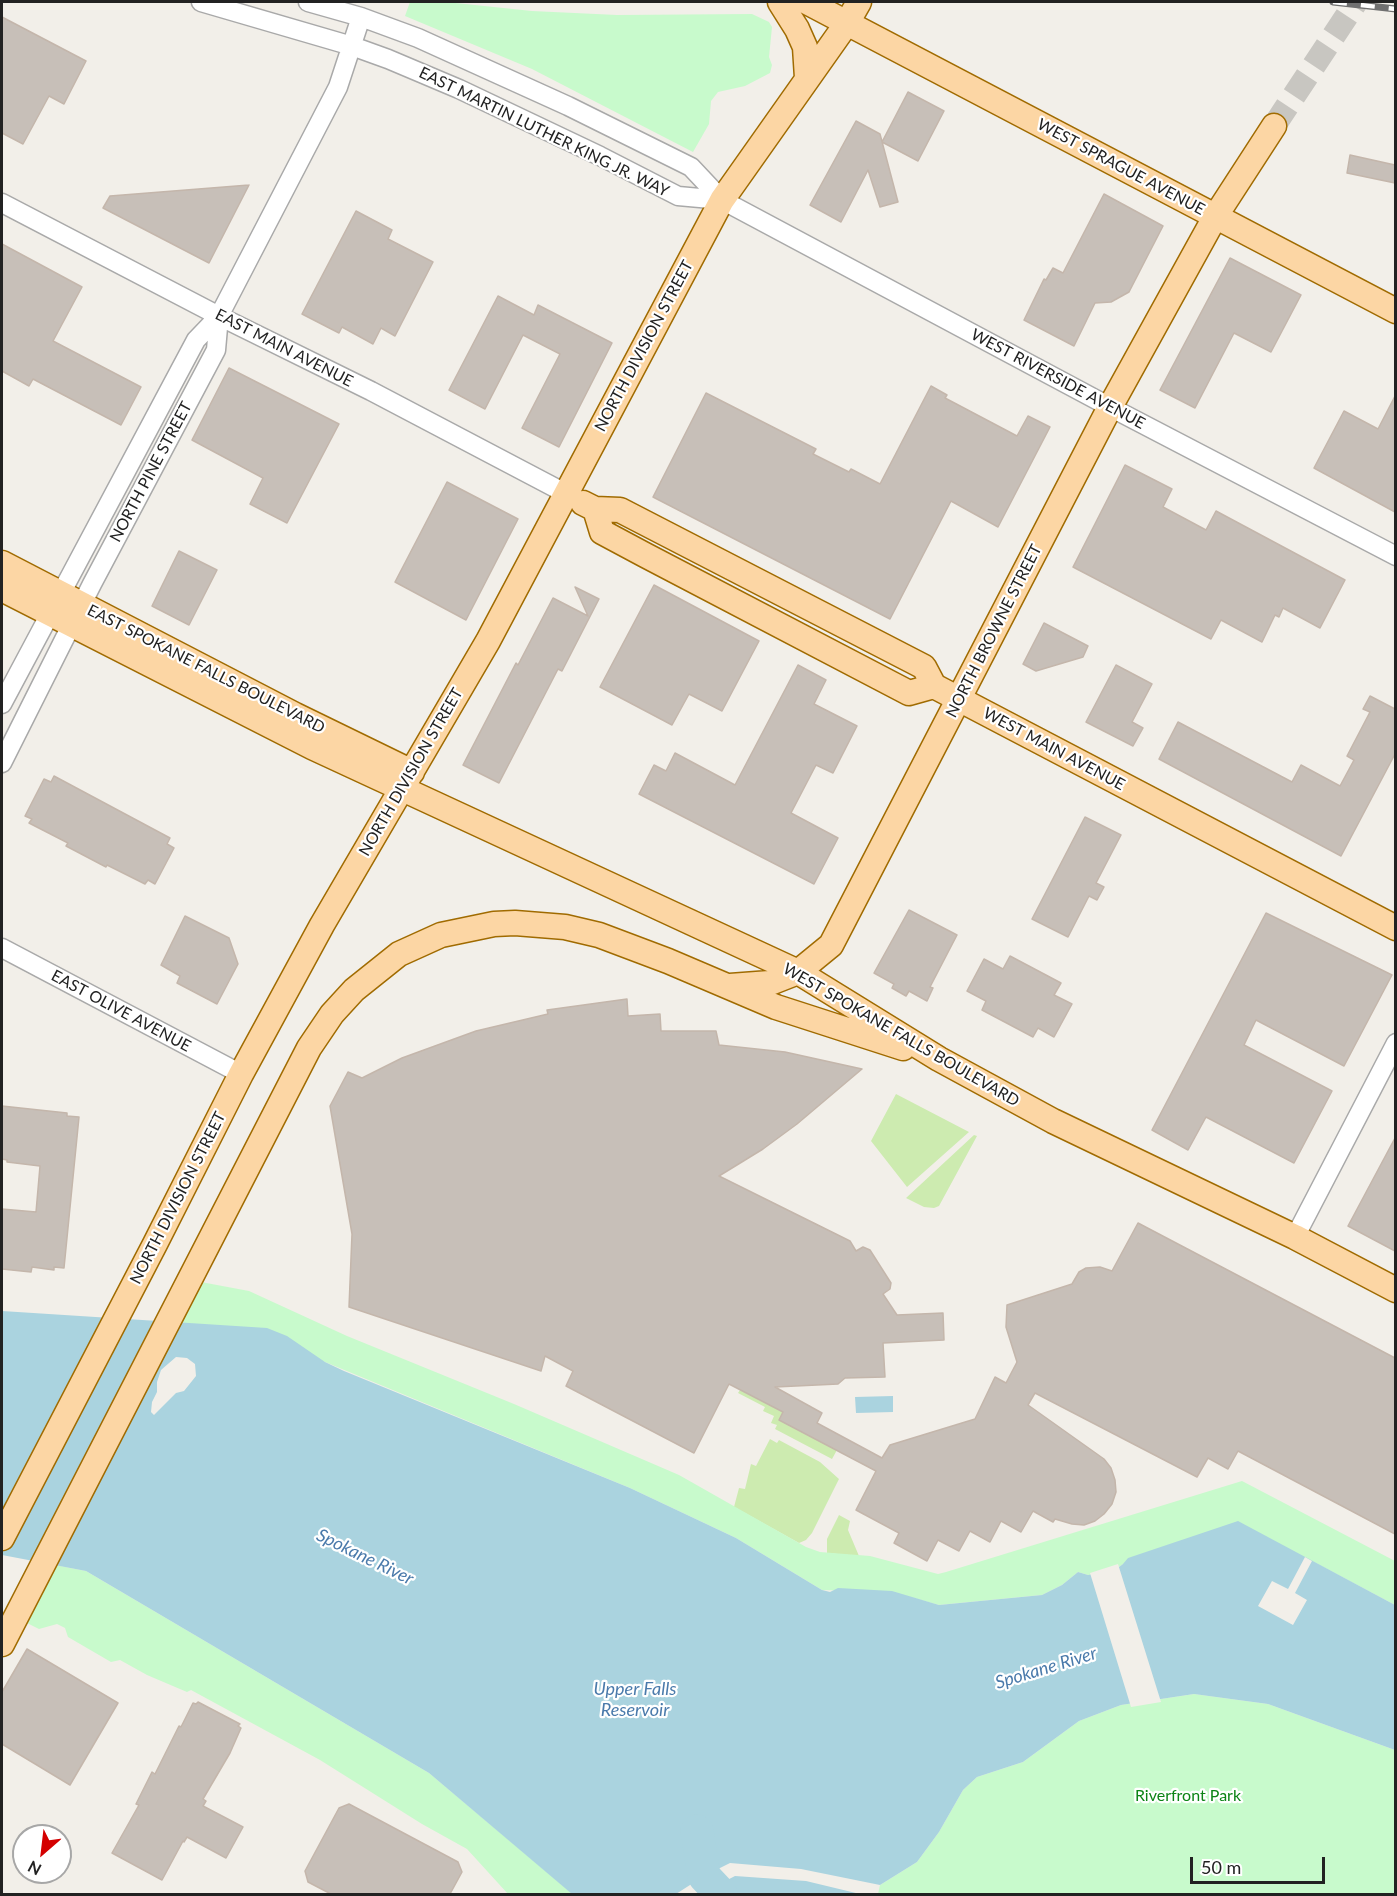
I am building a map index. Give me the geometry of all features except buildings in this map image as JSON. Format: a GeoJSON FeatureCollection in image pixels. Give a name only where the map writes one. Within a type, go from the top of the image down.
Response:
{"type":"FeatureCollection","features":[{"type":"Feature","properties":{"kind":"main road"},"geometry":{"type":"LineString","coordinates":[[780,2],[805,47],[808,64],[807,78]]}},
{"type":"Feature","properties":{"kind":"main road","name":"WEST SPRAGUE AVENUE"},"geometry":{"type":"LineString","coordinates":[[807,2],[1395,311]]}},
{"type":"Feature","properties":{"kind":"main road","name":"NORTH DIVISION STREET"},"geometry":{"type":"LineString","coordinates":[[2,1538],[241,1074],[322,925],[488,641],[722,200],[859,2]]}},
{"type":"Feature","properties":{"kind":"main road","name":"NORTH BROWNE STREET"},"geometry":{"type":"LineString","coordinates":[[728,986],[770,983],[798,972],[831,945],[1110,407],[1215,217],[1274,126]]}},
{"type":"Feature","properties":{"kind":"main road","name":"WEST MAIN AVENUE"},"geometry":{"type":"LineString","coordinates":[[565,493],[595,509],[602,532],[645,555],[909,693],[934,686],[1395,928]]}},
{"type":"Feature","properties":{"kind":"main road","name":"EAST SPOKANE FALLS BOULEVARD"},"geometry":{"type":"LineString","coordinates":[[2,563],[54,603],[264,724],[407,780]]}},
{"type":"Feature","properties":{"kind":"main road","name":"EAST SPOKANE FALLS BOULEVARD"},"geometry":{"type":"LineString","coordinates":[[2,589],[54,603]]}},
{"type":"Feature","properties":{"kind":"main road","name":"WEST SPOKANE FALLS BOULEVARD"},"geometry":{"type":"LineString","coordinates":[[407,780],[798,972],[939,1059],[1053,1121],[1295,1237],[1395,1290]]}},
{"type":"Feature","properties":{"kind":"main road"},"geometry":{"type":"LineString","coordinates":[[2,1644],[309,1048],[332,1014],[354,990],[399,954],[441,935],[494,924],[515,922],[565,927],[599,935],[776,1007],[939,1059]]}},
{"type":"Feature","properties":{"kind":"street","name":"EAST MARTIN LUTHER KING JR. WAY"},"geometry":{"type":"LineString","coordinates":[[201,2],[352,46],[388,59],[459,89],[678,196],[722,200]]}},
{"type":"Feature","properties":{"kind":"street","name":"EAST MARTIN LUTHER KING JR. WAY"},"geometry":{"type":"LineString","coordinates":[[308,2],[361,17],[418,38],[568,106],[691,167],[722,200]]}},
{"type":"Feature","properties":{"kind":"street","name":"NORTH PINE STREET"},"geometry":{"type":"LineString","coordinates":[[2,704],[196,340],[219,316],[338,87],[361,17]]}},
{"type":"Feature","properties":{"kind":"street","name":"WEST RIVERSIDE AVENUE"},"geometry":{"type":"LineString","coordinates":[[722,200],[1395,556]]}},
{"type":"Feature","properties":{"kind":"street","name":"EAST MAIN AVENUE"},"geometry":{"type":"LineString","coordinates":[[2,203],[219,316],[371,391],[565,493]]}},
{"type":"Feature","properties":{"kind":"street","name":"NORTH PINE STREET"},"geometry":{"type":"LineString","coordinates":[[2,763],[216,350],[219,316]]}},
{"type":"Feature","properties":{"kind":"street","name":"EAST OLIVE AVENUE"},"geometry":{"type":"LineString","coordinates":[[2,948],[241,1074]]}},
{"type":"Feature","properties":{"kind":"street"},"geometry":{"type":"LineString","coordinates":[[1295,1237],[1395,1044]]}},
{"type":"Feature","properties":{"kind":"green space"},"geometry":{"type":"Polygon","coordinates":[[[410,2],[446,2],[532,11],[617,15],[752,14],[769,22],[772,27],[769,57],[772,65],[770,73],[745,86],[718,92],[711,101],[709,124],[693,152],[532,69],[405,16],[410,2]]]}},
{"type":"Feature","properties":{"kind":"green space"},"geometry":{"type":"Polygon","coordinates":[[[896,1094],[969,1132],[907,1187],[871,1141],[896,1094]]]}},
{"type":"Feature","properties":{"kind":"green space"},"geometry":{"type":"Polygon","coordinates":[[[974,1135],[977,1136],[939,1206],[924,1207],[906,1198],[974,1135]]]}},
{"type":"Feature","properties":{"kind":"green space"},"geometry":{"type":"Polygon","coordinates":[[[201,1282],[249,1291],[347,1336],[679,1475],[806,1547],[820,1552],[870,1556],[938,1574],[1242,1481],[1395,1561],[1395,1605],[1312,1561],[1123,1564],[1115,1570],[1100,1574],[1088,1575],[1078,1572],[1062,1585],[1042,1595],[939,1605],[892,1592],[822,1590],[736,1538],[630,1488],[325,1362],[181,1322],[201,1282]]]}},
{"type":"Feature","properties":{"kind":"green space"},"geometry":{"type":"Polygon","coordinates":[[[740,1390],[783,1412],[779,1420],[837,1450],[832,1459],[775,1429],[777,1425],[771,1423],[774,1416],[763,1411],[765,1407],[738,1393],[740,1390]]]}},
{"type":"Feature","properties":{"kind":"green space"},"geometry":{"type":"Polygon","coordinates":[[[770,1439],[777,1443],[779,1440],[820,1462],[839,1479],[812,1533],[806,1540],[799,1543],[734,1507],[739,1488],[745,1489],[751,1464],[756,1466],[770,1439]]]}},
{"type":"Feature","properties":{"kind":"green space"},"geometry":{"type":"Polygon","coordinates":[[[839,1515],[850,1521],[848,1530],[859,1556],[827,1553],[827,1539],[839,1515]]]}},
{"type":"Feature","properties":{"kind":"green space"},"geometry":{"type":"Polygon","coordinates":[[[55,1565],[86,1571],[429,1773],[573,1894],[508,1894],[467,1849],[422,1824],[320,1760],[191,1690],[187,1692],[147,1675],[120,1660],[111,1662],[68,1637],[65,1628],[57,1624],[39,1629],[25,1622],[55,1565]]]}},
{"type":"Feature","properties":{"kind":"green space","name":"Riverfront Park"},"geometry":{"type":"Polygon","coordinates":[[[1194,1694],[1268,1704],[1395,1750],[1395,1894],[878,1894],[880,1885],[917,1862],[939,1832],[963,1790],[977,1777],[1023,1762],[1079,1721],[1121,1705],[1194,1694]]]}},
{"type":"Feature","properties":{"kind":"water","name":"Upper Falls Reservoir"},"geometry":{"type":"Polygon","coordinates":[[[2,1311],[267,1328],[287,1336],[325,1362],[344,1371],[630,1488],[736,1538],[822,1590],[830,1592],[838,1588],[892,1591],[939,1605],[1042,1595],[1062,1585],[1078,1572],[1088,1575],[1115,1570],[1128,1558],[1238,1521],[1395,1605],[1395,1750],[1268,1704],[1194,1694],[1121,1705],[1079,1721],[1023,1762],[977,1777],[963,1790],[939,1832],[917,1862],[880,1885],[801,1869],[730,1863],[676,1894],[572,1894],[429,1773],[86,1571],[2,1555],[2,1311]],[[176,1357],[161,1370],[157,1392],[152,1402],[151,1412],[154,1415],[176,1393],[184,1391],[196,1376],[195,1364],[187,1358],[176,1357]]]}},
{"type":"Feature","properties":{"kind":"water"},"geometry":{"type":"Polygon","coordinates":[[[893,1396],[893,1412],[856,1413],[855,1397],[893,1396]]]}},
{"type":"Feature","properties":{"kind":"water"},"geometry":{"type":"Polygon","coordinates":[[[735,1876],[806,1881],[860,1894],[700,1894],[735,1876]]]}},
{"type":"Feature","properties":{"kind":"pier"},"geometry":{"type":"Polygon","coordinates":[[[1305,1557],[1312,1561],[1295,1593],[1307,1600],[1293,1625],[1258,1606],[1272,1581],[1288,1589],[1305,1557]]]}},
{"type":"Feature","properties":{"kind":"pier"},"geometry":{"type":"Polygon","coordinates":[[[1118,1564],[1161,1702],[1131,1707],[1090,1573],[1118,1564]]]}},
{"type":"Feature","properties":{"kind":"waterway","name":"Spokane River"},"geometry":{"type":"LineString","coordinates":[[697,1831],[704,1876],[721,1894]]}},
{"type":"Feature","properties":{"kind":"tunnel"},"geometry":{"type":"LineString","coordinates":[[1274,126],[1356,2]]}},
{"type":"Feature","properties":{"kind":"railway"},"geometry":{"type":"LineString","coordinates":[[1333,2],[1396,9]]}}]}
